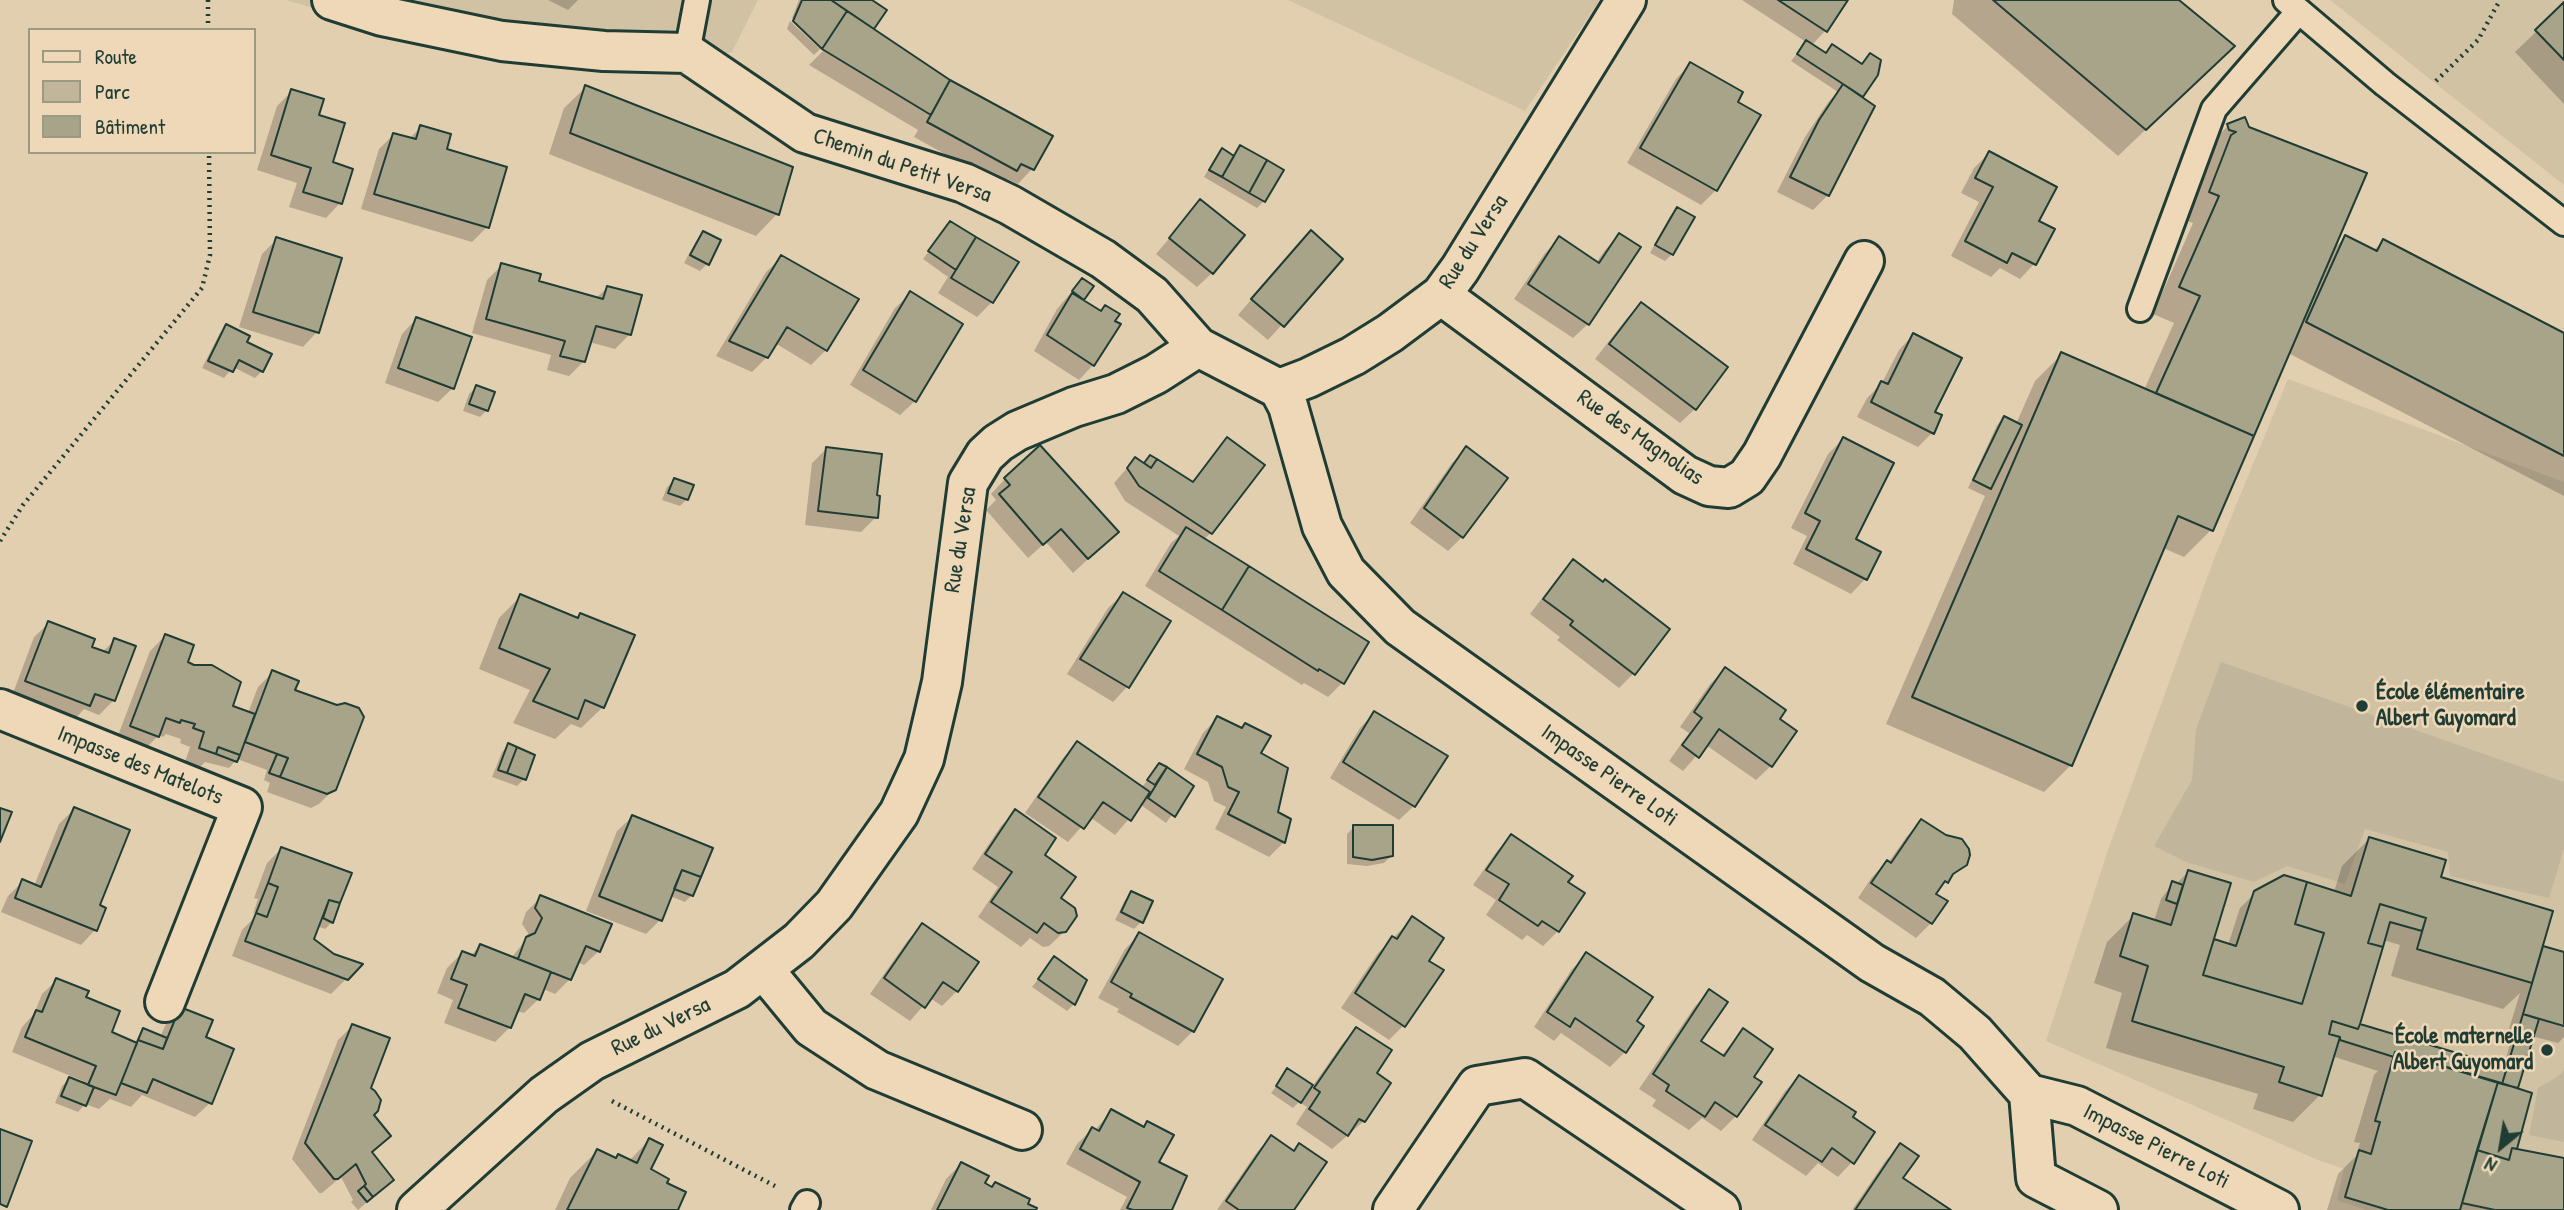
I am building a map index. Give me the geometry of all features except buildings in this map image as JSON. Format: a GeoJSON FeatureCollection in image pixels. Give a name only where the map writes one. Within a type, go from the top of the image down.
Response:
{"type":"FeatureCollection","features":[{"type":"Feature","properties":{"kind":"street"},"geometry":{"type":"LineString","coordinates":[[332,0],[382,16],[502,41],[604,51],[687,53]]}},
{"type":"Feature","properties":{"kind":"street","name":"Rue du Versa"},"geometry":{"type":"LineString","coordinates":[[1279,389],[1353,356],[1390,333],[1441,295],[1460,269],[1626,0]]}},
{"type":"Feature","properties":{"kind":"street","name":"Chemin du Petit Versa"},"geometry":{"type":"LineString","coordinates":[[687,53],[805,133],[964,183],[1010,205],[1113,266],[1152,295],[1198,347]]}},
{"type":"Feature","properties":{"kind":"street","name":"Rue des Magnolias"},"geometry":{"type":"LineString","coordinates":[[1441,295],[1685,475],[1709,486],[1729,488],[1747,477],[1762,455],[1864,261]]}},
{"type":"Feature","properties":{"kind":"street"},"geometry":{"type":"LineString","coordinates":[[1198,347],[1279,389]]}},
{"type":"Feature","properties":{"kind":"street","name":"Rue du Versa"},"geometry":{"type":"LineString","coordinates":[[417,1210],[544,1095],[567,1078],[592,1061],[706,1006],[764,970],[799,942],[834,905],[900,813],[925,760],[942,682],[968,483],[976,467],[998,443],[1017,431],[1063,411],[1116,394],[1157,374],[1198,347]]}},
{"type":"Feature","properties":{"kind":"street","name":"Impasse Pierre Loti"},"geometry":{"type":"LineString","coordinates":[[1279,389],[1288,406],[1322,526],[1346,572],[1400,627],[1862,956],[1931,998],[1975,1033],[2029,1094],[2077,1107],[2279,1210]]}},
{"type":"Feature","properties":{"kind":"street","name":"Impasse des Matelots"},"geometry":{"type":"LineString","coordinates":[[0,709],[242,807],[164,1002]]}},
{"type":"Feature","properties":{"kind":"street"},"geometry":{"type":"LineString","coordinates":[[764,970],[811,1027],[877,1070],[1022,1130]]}},
{"type":"Feature","properties":{"kind":"street"},"geometry":{"type":"LineString","coordinates":[[1393,1210],[1477,1086],[1525,1078],[1720,1210]]}},
{"type":"Feature","properties":{"kind":"street"},"geometry":{"type":"LineString","coordinates":[[2029,1094],[2036,1178],[2098,1210]]}},
{"type":"Feature","properties":{"kind":"lane"},"geometry":{"type":"LineString","coordinates":[[687,53],[697,0]]}},
{"type":"Feature","properties":{"kind":"lane"},"geometry":{"type":"LineString","coordinates":[[2140,309],[2214,109],[2292,5],[2412,105],[2564,223]]}},
{"type":"Feature","properties":{"kind":"path"},"geometry":{"type":"LineString","coordinates":[[208,0],[208,28]]}},
{"type":"Feature","properties":{"kind":"path"},"geometry":{"type":"LineString","coordinates":[[2412,105],[2478,40],[2500,0]]}},
{"type":"Feature","properties":{"kind":"path"},"geometry":{"type":"LineString","coordinates":[[0,541],[23,505],[202,288],[209,255],[209,154]]}},
{"type":"Feature","properties":{"kind":"path"},"geometry":{"type":"LineString","coordinates":[[567,1078],[805,1206]]}},
{"type":"Feature","properties":{"kind":"shaded area"},"geometry":{"type":"Polygon","coordinates":[[[286,0],[758,0],[732,52],[654,72],[423,41],[286,0]]]}},
{"type":"Feature","properties":{"kind":"shaded area"},"geometry":{"type":"Polygon","coordinates":[[[1288,0],[1600,0],[1525,111],[1288,0]]]}},
{"type":"Feature","properties":{"kind":"shaded area"},"geometry":{"type":"Polygon","coordinates":[[[2330,0],[2564,0],[2564,185],[2330,0]]]}},
{"type":"Feature","properties":{"kind":"shaded area","name":"École élémentaire Albert Guyomard"},"geometry":{"type":"Polygon","coordinates":[[[2288,379],[2564,482],[2564,1210],[2366,1210],[2337,1200],[2344,1169],[2046,1041],[2107,853],[2214,559],[2288,379]]]}},
{"type":"Feature","properties":{"kind":"green space"},"geometry":{"type":"Polygon","coordinates":[[[2221,662],[2564,782],[2564,848],[2549,898],[2450,876],[2448,852],[2365,829],[2345,884],[2287,866],[2254,882],[2186,862],[2154,846],[2192,780],[2196,729],[2221,662]]]}},
{"type":"Feature","properties":{"kind":"green space"},"geometry":{"type":"Polygon","coordinates":[[[2564,1070],[2564,1142],[2529,1135],[2538,1088],[2564,1070]]]}},
{"type":"Feature","properties":{"kind":"place","name":"École élémentaire Albert Guyomard"},"geometry":{"type":"Point","coordinates":[2362,706]}},
{"type":"Feature","properties":{"kind":"place","name":"École maternelle Albert Guyomard"},"geometry":{"type":"Point","coordinates":[2547,1050]}}]}
